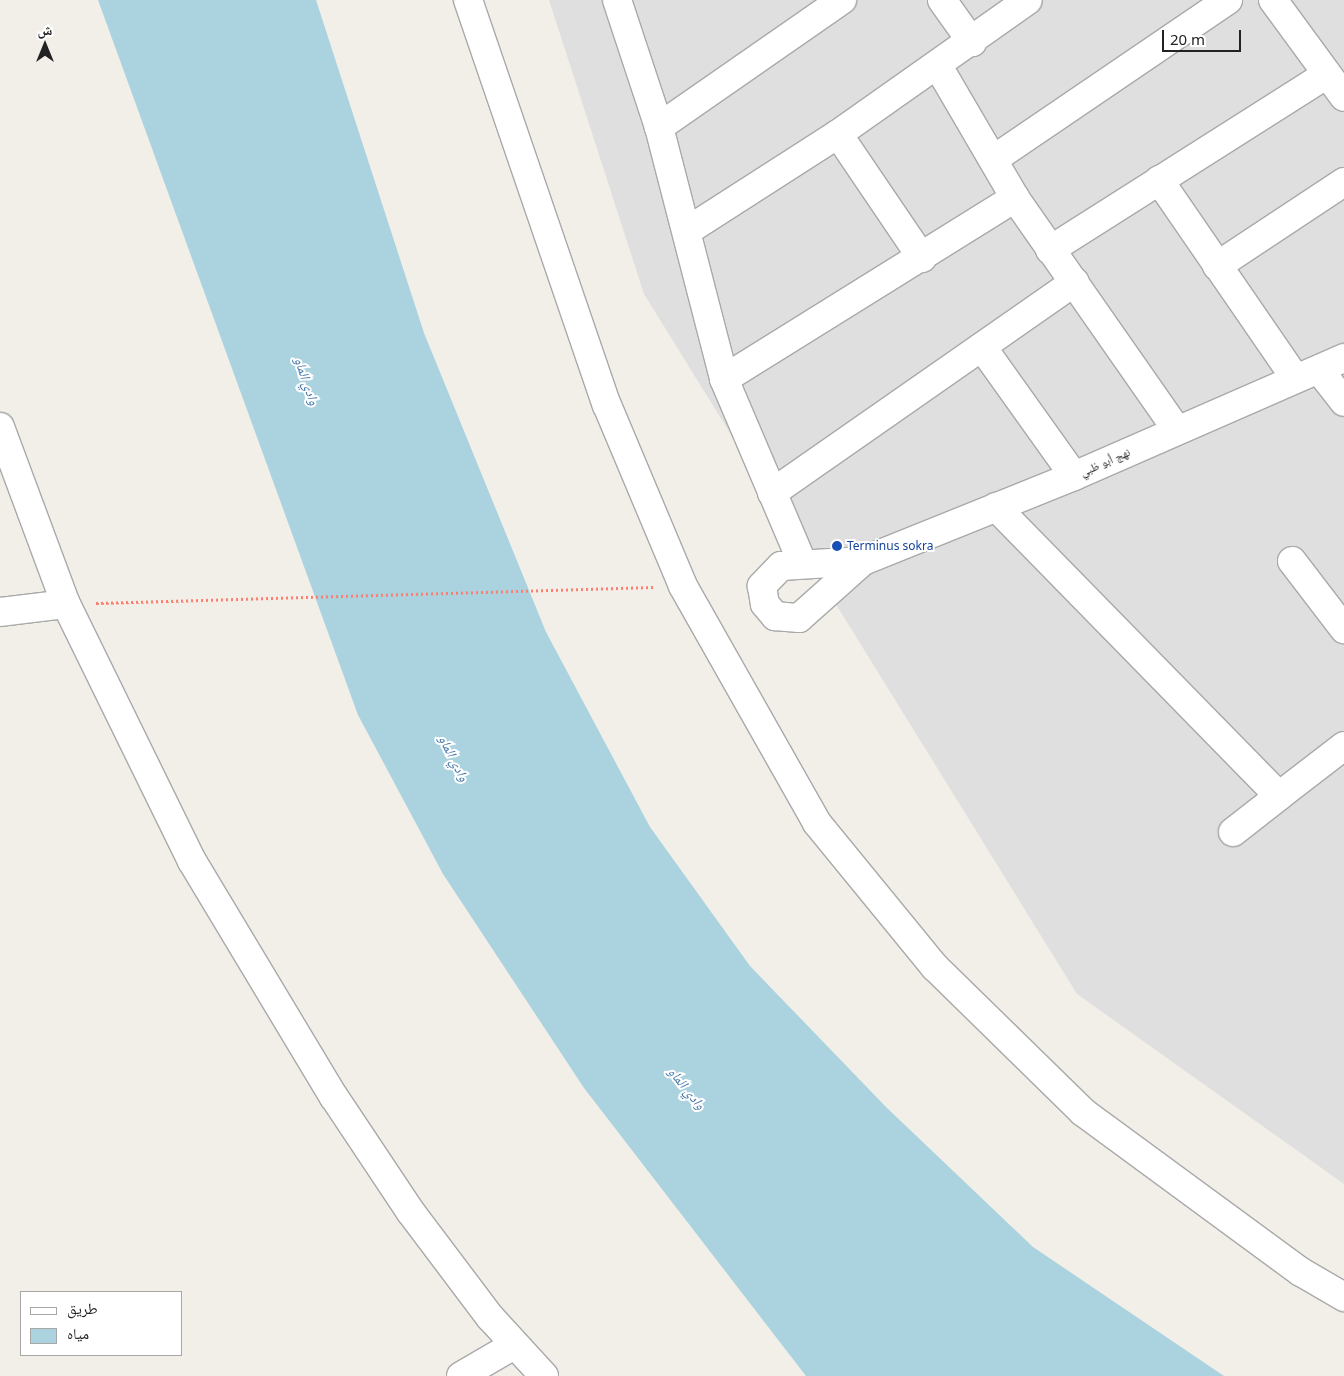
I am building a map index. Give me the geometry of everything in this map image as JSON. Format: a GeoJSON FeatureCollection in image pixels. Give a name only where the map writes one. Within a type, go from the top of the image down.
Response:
{"type":"FeatureCollection","features":[{"type":"Feature","properties":{"kind":"street"},"geometry":{"type":"LineString","coordinates":[[468,0],[607,406],[682,586],[817,823],[935,967],[1083,1112],[1301,1272],[1344,1297]]}},
{"type":"Feature","properties":{"kind":"street"},"geometry":{"type":"LineString","coordinates":[[659,127],[842,0]]}},
{"type":"Feature","properties":{"kind":"street"},"geometry":{"type":"LineString","coordinates":[[942,0],[972,42]]}},
{"type":"Feature","properties":{"kind":"street"},"geometry":{"type":"LineString","coordinates":[[687,231],[838,134],[938,66],[1028,0]]}},
{"type":"Feature","properties":{"kind":"street"},"geometry":{"type":"LineString","coordinates":[[994,159],[1228,0]]}},
{"type":"Feature","properties":{"kind":"street"},"geometry":{"type":"LineString","coordinates":[[1274,0],[1344,97]]}},
{"type":"Feature","properties":{"kind":"street"},"geometry":{"type":"LineString","coordinates":[[619,1],[659,127],[724,379],[803,564]]}},
{"type":"Feature","properties":{"kind":"street"},"geometry":{"type":"LineString","coordinates":[[938,66],[994,159],[1015,198],[1176,430]]}},
{"type":"Feature","properties":{"kind":"street"},"geometry":{"type":"LineString","coordinates":[[1050,250],[1327,74]]}},
{"type":"Feature","properties":{"kind":"street"},"geometry":{"type":"LineString","coordinates":[[838,134],[922,258]]}},
{"type":"Feature","properties":{"kind":"street"},"geometry":{"type":"LineString","coordinates":[[1159,180],[1217,266],[1308,375],[1344,402]]}},
{"type":"Feature","properties":{"kind":"street"},"geometry":{"type":"LineString","coordinates":[[1217,266],[1344,182]]}},
{"type":"Feature","properties":{"kind":"street"},"geometry":{"type":"LineString","coordinates":[[724,379],[922,258],[1015,198]]}},
{"type":"Feature","properties":{"kind":"street"},"geometry":{"type":"LineString","coordinates":[[772,493],[1075,282]]}},
{"type":"Feature","properties":{"kind":"street"},"geometry":{"type":"LineString","coordinates":[[982,347],[1074,476]]}},
{"type":"Feature","properties":{"kind":"street","name":"نهج أبو ظبي"},"geometry":{"type":"LineString","coordinates":[[863,561],[1074,476],[1344,358]]}},
{"type":"Feature","properties":{"kind":"street"},"geometry":{"type":"LineString","coordinates":[[0,427],[66,604],[192,860],[334,1098],[410,1211],[514,1345],[544,1376]]}},
{"type":"Feature","properties":{"kind":"street"},"geometry":{"type":"LineString","coordinates":[[996,507],[1279,796]]}},
{"type":"Feature","properties":{"kind":"street"},"geometry":{"type":"LineString","coordinates":[[1292,560],[1344,629]]}},
{"type":"Feature","properties":{"kind":"street"},"geometry":{"type":"LineString","coordinates":[[863,561],[829,588],[806,614],[791,620],[775,616],[762,595],[766,578],[781,566],[863,561]]}},
{"type":"Feature","properties":{"kind":"street"},"geometry":{"type":"LineString","coordinates":[[0,612],[66,604]]}},
{"type":"Feature","properties":{"kind":"street"},"geometry":{"type":"LineString","coordinates":[[1233,832],[1344,746]]}},
{"type":"Feature","properties":{"kind":"street"},"geometry":{"type":"LineString","coordinates":[[461,1376],[514,1345]]}},
{"type":"Feature","properties":{"kind":"path"},"geometry":{"type":"LineString","coordinates":[[66,604],[381,591],[682,586]]}},
{"type":"Feature","properties":{"kind":"shaded area"},"geometry":{"type":"Polygon","coordinates":[[[549,0],[1344,0],[1344,1184],[1077,994],[644,294],[549,0]]]}},
{"type":"Feature","properties":{"kind":"water","name":"وادي الماو"},"geometry":{"type":"Polygon","coordinates":[[[98,0],[316,0],[424,333],[546,632],[650,827],[750,966],[886,1107],[1033,1247],[1224,1376],[806,1376],[584,1088],[443,874],[358,715],[98,0]]]}},
{"type":"Feature","properties":{"kind":"place","name":"Terminus sokra"},"geometry":{"type":"Point","coordinates":[837,546]}}]}
